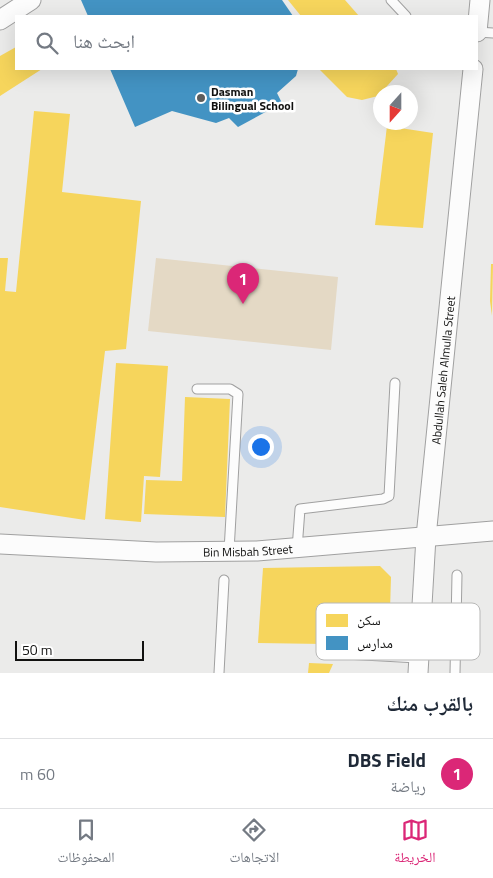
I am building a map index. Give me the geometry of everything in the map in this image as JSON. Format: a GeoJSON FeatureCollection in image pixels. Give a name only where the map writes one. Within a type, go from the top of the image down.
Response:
{"type":"FeatureCollection","features":[{"type":"Feature","properties":{"kind":"street"},"geometry":{"type":"LineString","coordinates":[[0,20],[31,0]]}},
{"type":"Feature","properties":{"kind":"street"},"geometry":{"type":"LineString","coordinates":[[478,18],[480,0]]}},
{"type":"Feature","properties":{"kind":"street","name":"Abdullah Saleh Almulla Street"},"geometry":{"type":"LineString","coordinates":[[422,603],[426,537],[473,70]]}},
{"type":"Feature","properties":{"kind":"street","name":"Bin Misbah Street"},"geometry":{"type":"LineString","coordinates":[[0,544],[118,551],[229,551],[297,549],[493,531]]}},
{"type":"Feature","properties":{"kind":"lane"},"geometry":{"type":"LineString","coordinates":[[391,0],[405,15]]}},
{"type":"Feature","properties":{"kind":"lane"},"geometry":{"type":"LineString","coordinates":[[478,27],[493,33]]}},
{"type":"Feature","properties":{"kind":"lane"},"geometry":{"type":"LineString","coordinates":[[297,549],[300,509],[383,500],[389,496],[395,383]]}},
{"type":"Feature","properties":{"kind":"lane"},"geometry":{"type":"LineString","coordinates":[[196,389],[230,389],[238,394],[229,551]]}},
{"type":"Feature","properties":{"kind":"lane"},"geometry":{"type":"LineString","coordinates":[[457,575],[457,603]]}},
{"type":"Feature","properties":{"kind":"lane"},"geometry":{"type":"LineString","coordinates":[[219,673],[224,580]]}},
{"type":"Feature","properties":{"kind":"lane"},"geometry":{"type":"LineString","coordinates":[[382,660],[418,666]]}},
{"type":"Feature","properties":{"kind":"lane"},"geometry":{"type":"LineString","coordinates":[[455,673],[456,660]]}},
{"type":"Feature","properties":{"kind":"shaded area"},"geometry":{"type":"Polygon","coordinates":[[[156,258],[338,277],[331,350],[148,331],[156,258]]]}},
{"type":"Feature","properties":{"kind":"building: سكن"},"geometry":{"type":"Polygon","coordinates":[[[288,0],[345,0],[358,15],[300,15],[288,0]]]}},
{"type":"Feature","properties":{"kind":"building: سكن"},"geometry":{"type":"Polygon","coordinates":[[[15,48],[15,70],[40,70],[0,96],[0,56],[15,48]]]}},
{"type":"Feature","properties":{"kind":"building: سكن"},"geometry":{"type":"Polygon","coordinates":[[[320,70],[396,70],[398,74],[388,85],[373,85],[373,97],[362,100],[347,97],[320,70]]]}},
{"type":"Feature","properties":{"kind":"building: سكن"},"geometry":{"type":"Polygon","coordinates":[[[34,111],[70,114],[62,192],[141,201],[126,349],[105,351],[85,520],[0,507],[0,258],[8,258],[5,291],[16,292],[34,111]]]}},
{"type":"Feature","properties":{"kind":"building: سكن"},"geometry":{"type":"Polygon","coordinates":[[[387,130],[413,130],[433,133],[423,228],[375,225],[387,130]]]}},
{"type":"Feature","properties":{"kind":"building: سكن"},"geometry":{"type":"Polygon","coordinates":[[[491,264],[493,264],[492,316],[490,301],[491,264]]]}},
{"type":"Feature","properties":{"kind":"building: سكن"},"geometry":{"type":"Polygon","coordinates":[[[116,363],[168,366],[160,477],[144,476],[141,522],[105,519],[116,363]]]}},
{"type":"Feature","properties":{"kind":"building: سكن"},"geometry":{"type":"Polygon","coordinates":[[[185,397],[230,399],[225,517],[144,514],[146,480],[182,481],[185,397]]]}},
{"type":"Feature","properties":{"kind":"building: سكن"},"geometry":{"type":"Polygon","coordinates":[[[380,566],[391,577],[390,603],[316,603],[316,644],[258,643],[263,568],[380,566]]]}},
{"type":"Feature","properties":{"kind":"building: سكن"},"geometry":{"type":"Polygon","coordinates":[[[309,663],[333,664],[329,673],[308,673],[309,663]]]}},
{"type":"Feature","properties":{"kind":"building: مدارس"},"geometry":{"type":"Polygon","coordinates":[[[81,0],[282,0],[292,15],[88,15],[81,0]]]}},
{"type":"Feature","properties":{"kind":"building: مدارس","name":"Dasman Bilingual School"},"geometry":{"type":"Polygon","coordinates":[[[110,70],[298,70],[296,76],[277,93],[282,103],[238,127],[229,118],[216,123],[172,111],[135,127],[110,70]]]}},
{"type":"Feature","properties":{"kind":"place","name":"Dasman Bilingual School"},"geometry":{"type":"Point","coordinates":[201,98]}},
{"type":"Feature","properties":{"kind":"place","name":"DBS Field"},"geometry":{"type":"Point","coordinates":[243,304]}}]}
